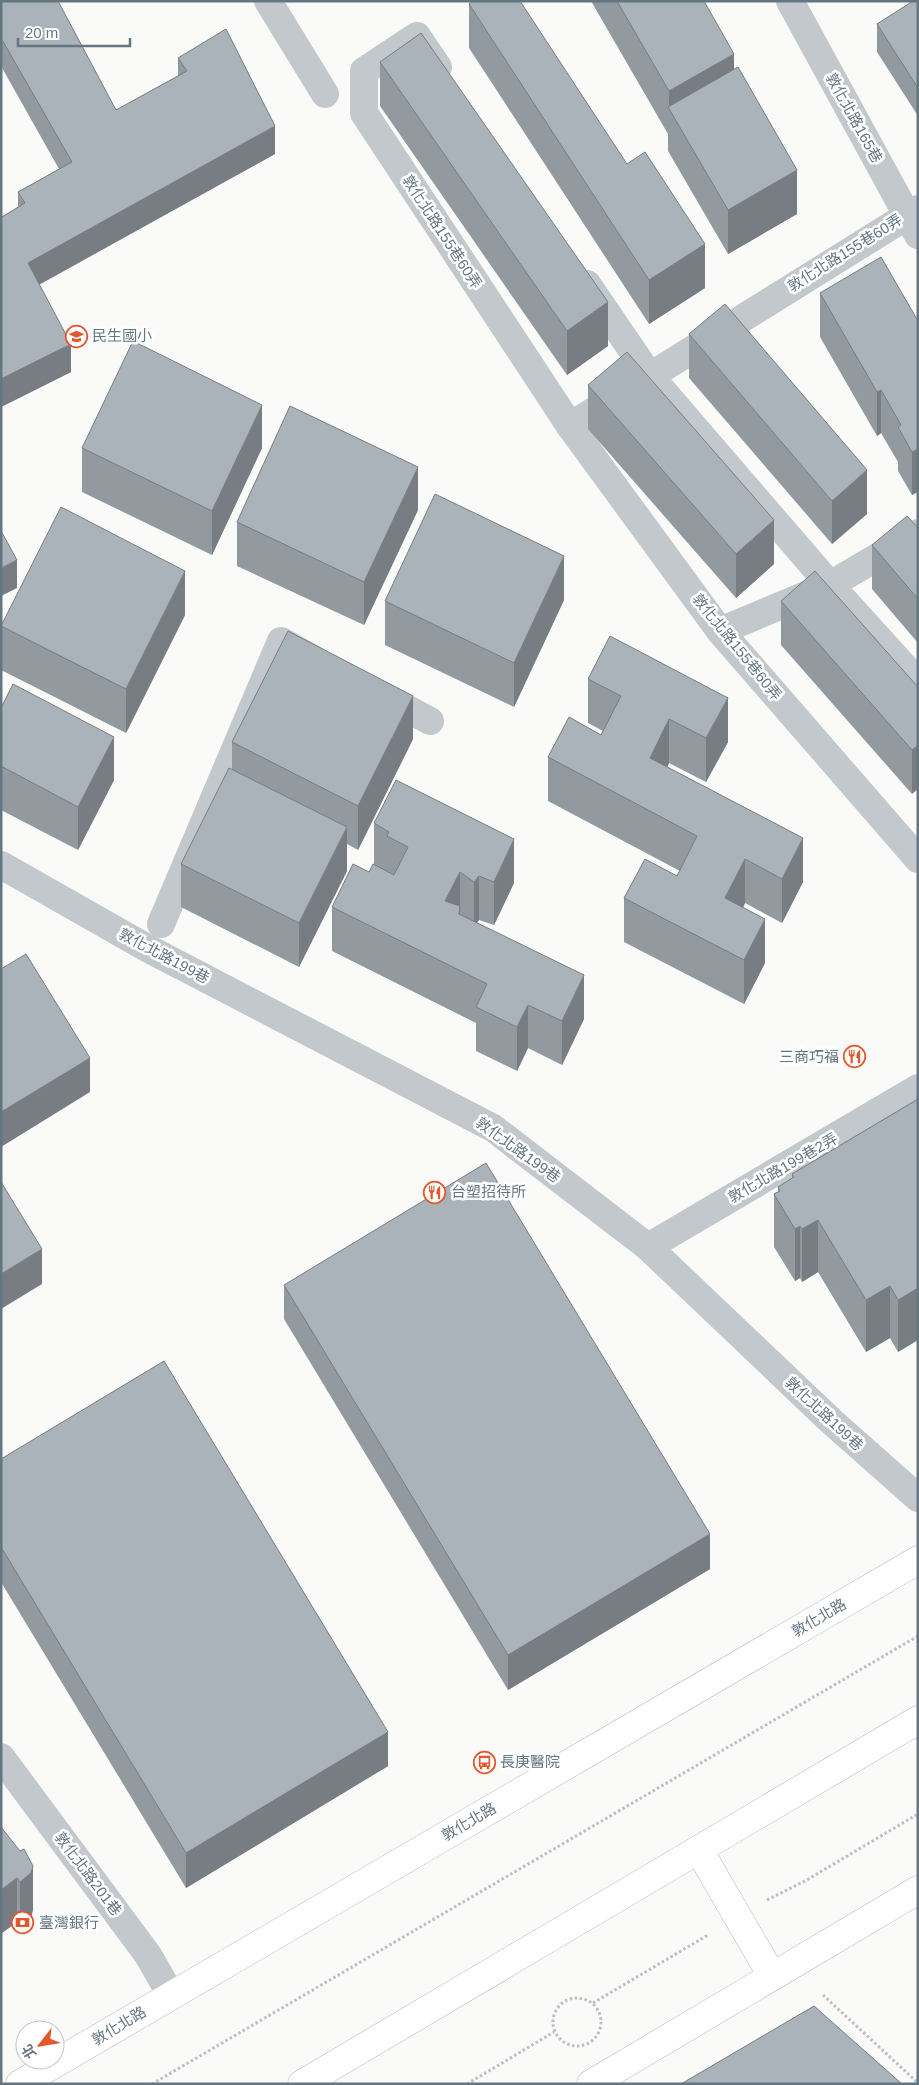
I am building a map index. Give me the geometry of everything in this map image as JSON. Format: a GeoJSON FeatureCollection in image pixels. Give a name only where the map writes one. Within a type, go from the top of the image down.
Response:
{"type":"FeatureCollection","features":[{"type":"Feature","properties":{"kind":"main road","name":"敦化北路"},"geometry":{"type":"LineString","coordinates":[[20,2084],[918,1560]]}},
{"type":"Feature","properties":{"kind":"main road"},"geometry":{"type":"LineString","coordinates":[[302,2084],[918,1720]]}},
{"type":"Feature","properties":{"kind":"main road"},"geometry":{"type":"LineString","coordinates":[[698,1850],[772,1976]]}},
{"type":"Feature","properties":{"kind":"main road"},"geometry":{"type":"LineString","coordinates":[[590,2084],[918,1890]]}},
{"type":"Feature","properties":{"kind":"street","name":"敦化北路165巷"},"geometry":{"type":"LineString","coordinates":[[790,1],[914,220]]}},
{"type":"Feature","properties":{"kind":"street"},"geometry":{"type":"LineString","coordinates":[[270,2],[325,94]]}},
{"type":"Feature","properties":{"kind":"street","name":"敦化北路155巷60弄"},"geometry":{"type":"LineString","coordinates":[[454,90],[417,36],[364,71],[364,113],[570,426],[720,631],[918,859]]}},
{"type":"Feature","properties":{"kind":"street","name":"敦化北路155巷60弄"},"geometry":{"type":"LineString","coordinates":[[570,426],[649,375],[914,220]]}},
{"type":"Feature","properties":{"kind":"street"},"geometry":{"type":"LineString","coordinates":[[571,261],[649,375],[830,584],[918,682]]}},
{"type":"Feature","properties":{"kind":"street"},"geometry":{"type":"LineString","coordinates":[[720,631],[830,584],[918,533]]}},
{"type":"Feature","properties":{"kind":"street"},"geometry":{"type":"LineString","coordinates":[[161,924],[281,641],[333,669]]}},
{"type":"Feature","properties":{"kind":"street"},"geometry":{"type":"LineString","coordinates":[[360,684],[430,721]]}},
{"type":"Feature","properties":{"kind":"street","name":"敦化北路199巷"},"geometry":{"type":"LineString","coordinates":[[1,865],[147,948],[493,1128],[648,1247],[831,1421],[918,1498]]}},
{"type":"Feature","properties":{"kind":"street","name":"敦化北路199巷2弄"},"geometry":{"type":"LineString","coordinates":[[648,1247],[918,1088]]}},
{"type":"Feature","properties":{"kind":"street","name":"敦化北路201巷"},"geometry":{"type":"LineString","coordinates":[[1,1757],[148,1955],[171,1995]]}},
{"type":"Feature","properties":{"kind":"path"},"geometry":{"type":"LineString","coordinates":[[152,2084],[918,1636]]}},
{"type":"Feature","properties":{"kind":"path"},"geometry":{"type":"LineString","coordinates":[[766,1900],[805,1881],[918,1814]]}},
{"type":"Feature","properties":{"kind":"path"},"geometry":{"type":"LineString","coordinates":[[593,2003],[708,1935]]}},
{"type":"Feature","properties":{"kind":"path"},"geometry":{"type":"LineString","coordinates":[[823,1995],[918,2083]]}},
{"type":"Feature","properties":{"kind":"path"},"geometry":{"type":"LineString","coordinates":[[581,1997],[593,2003],[600,2013],[602,2025],[597,2037],[588,2044],[575,2047],[563,2042],[554,2032],[552,2019],[558,2007],[568,1999],[581,1997]]}},
{"type":"Feature","properties":{"kind":"path"},"geometry":{"type":"LineString","coordinates":[[467,2084],[554,2032]]}},
{"type":"Feature","properties":{"kind":"building"},"geometry":{"type":"Polygon","coordinates":[[[1,1],[58,1],[116,110],[187,71],[178,58],[226,29],[275,126],[28,263],[71,344],[1,379],[1,216],[25,203],[18,192],[72,162],[1,38],[1,1]]]}},
{"type":"Feature","properties":{"kind":"building"},"geometry":{"type":"Polygon","coordinates":[[[473,1],[520,1],[627,164],[645,152],[705,244],[649,280],[469,4],[473,1]]]}},
{"type":"Feature","properties":{"kind":"building"},"geometry":{"type":"Polygon","coordinates":[[[617,1],[704,1],[734,54],[669,91],[617,1]]]}},
{"type":"Feature","properties":{"kind":"building"},"geometry":{"type":"Polygon","coordinates":[[[913,1],[918,1],[918,88],[877,24],[913,1]]]}},
{"type":"Feature","properties":{"kind":"building"},"geometry":{"type":"Polygon","coordinates":[[[421,33],[608,302],[567,331],[380,62],[421,33]]]}},
{"type":"Feature","properties":{"kind":"building"},"geometry":{"type":"Polygon","coordinates":[[[738,67],[797,170],[728,210],[668,107],[738,67]]]}},
{"type":"Feature","properties":{"kind":"building"},"geometry":{"type":"Polygon","coordinates":[[[881,257],[918,321],[918,449],[912,452],[898,427],[901,425],[881,390],[877,392],[820,293],[881,257]]]}},
{"type":"Feature","properties":{"kind":"building"},"geometry":{"type":"Polygon","coordinates":[[[725,304],[867,470],[832,501],[689,334],[725,304]]]}},
{"type":"Feature","properties":{"kind":"building"},"geometry":{"type":"Polygon","coordinates":[[[133,341],[262,405],[212,511],[82,448],[133,341]]]}},
{"type":"Feature","properties":{"kind":"building"},"geometry":{"type":"Polygon","coordinates":[[[627,352],[774,520],[736,554],[588,385],[627,352]]]}},
{"type":"Feature","properties":{"kind":"building"},"geometry":{"type":"Polygon","coordinates":[[[290,406],[418,467],[364,582],[237,522],[290,406]]]}},
{"type":"Feature","properties":{"kind":"building"},"geometry":{"type":"Polygon","coordinates":[[[435,494],[564,556],[514,663],[385,601],[435,494]]]}},
{"type":"Feature","properties":{"kind":"building"},"geometry":{"type":"Polygon","coordinates":[[[61,507],[185,571],[126,689],[1,626],[61,507]]]}},
{"type":"Feature","properties":{"kind":"building"},"geometry":{"type":"Polygon","coordinates":[[[907,516],[918,528],[918,599],[872,545],[907,516]]]}},
{"type":"Feature","properties":{"kind":"building"},"geometry":{"type":"Polygon","coordinates":[[[1,531],[17,560],[1,568],[1,531]]]}},
{"type":"Feature","properties":{"kind":"building"},"geometry":{"type":"Polygon","coordinates":[[[815,571],[918,687],[918,745],[912,750],[781,601],[815,571]]]}},
{"type":"Feature","properties":{"kind":"building"},"geometry":{"type":"Polygon","coordinates":[[[288,631],[413,696],[358,806],[232,742],[288,631]]]}},
{"type":"Feature","properties":{"kind":"building"},"geometry":{"type":"Polygon","coordinates":[[[610,636],[728,698],[706,738],[669,719],[650,758],[803,838],[782,879],[745,859],[725,898],[765,919],[744,960],[624,898],[645,859],[677,876],[697,836],[548,757],[569,717],[601,735],[621,696],[588,679],[610,636]]]}},
{"type":"Feature","properties":{"kind":"building"},"geometry":{"type":"Polygon","coordinates":[[[13,684],[114,737],[78,807],[1,766],[1,708],[13,684]]]}},
{"type":"Feature","properties":{"kind":"building"},"geometry":{"type":"Polygon","coordinates":[[[229,768],[347,827],[299,923],[181,864],[229,768]]]}},
{"type":"Feature","properties":{"kind":"building"},"geometry":{"type":"Polygon","coordinates":[[[396,780],[514,839],[494,882],[479,876],[474,882],[460,872],[445,901],[460,906],[459,914],[584,975],[562,1021],[528,1005],[517,1027],[476,1007],[487,984],[332,907],[353,864],[369,872],[373,864],[394,875],[408,847],[387,836],[389,832],[374,823],[396,780]]]}},
{"type":"Feature","properties":{"kind":"building"},"geometry":{"type":"Polygon","coordinates":[[[26,954],[90,1058],[1,1112],[1,969],[26,954]]]}},
{"type":"Feature","properties":{"kind":"building"},"geometry":{"type":"Polygon","coordinates":[[[918,1099],[918,1288],[898,1300],[890,1286],[866,1300],[818,1220],[802,1229],[800,1226],[795,1229],[774,1194],[780,1191],[778,1187],[794,1177],[792,1174],[918,1099]]]}},
{"type":"Feature","properties":{"kind":"building"},"geometry":{"type":"Polygon","coordinates":[[[486,1163],[710,1534],[508,1655],[284,1285],[486,1163]]]}},
{"type":"Feature","properties":{"kind":"building"},"geometry":{"type":"Polygon","coordinates":[[[1,1182],[42,1249],[1,1274],[1,1182]]]}},
{"type":"Feature","properties":{"kind":"building"},"geometry":{"type":"Polygon","coordinates":[[[164,1361],[388,1732],[186,1853],[1,1547],[1,1459],[164,1361]]]}},
{"type":"Feature","properties":{"kind":"building"},"geometry":{"type":"Polygon","coordinates":[[[1,1827],[20,1851],[24,1849],[33,1866],[31,1873],[20,1882],[17,1878],[1,1890],[1,1827]]]}},
{"type":"Feature","properties":{"kind":"building"},"geometry":{"type":"Polygon","coordinates":[[[814,2006],[902,2084],[681,2084],[814,2006]]]}},
{"type":"Feature","properties":{"kind":"place","name":"民生國小"},"geometry":{"type":"Point","coordinates":[76,336]}},
{"type":"Feature","properties":{"kind":"place","name":"三商巧福"},"geometry":{"type":"Point","coordinates":[855,1057]}},
{"type":"Feature","properties":{"kind":"place","name":"台塑招待所"},"geometry":{"type":"Point","coordinates":[435,1192]}},
{"type":"Feature","properties":{"kind":"place","name":"長庚醫院"},"geometry":{"type":"Point","coordinates":[484,1762]}},
{"type":"Feature","properties":{"kind":"place","name":"臺灣銀行"},"geometry":{"type":"Point","coordinates":[23,1923]}}]}
